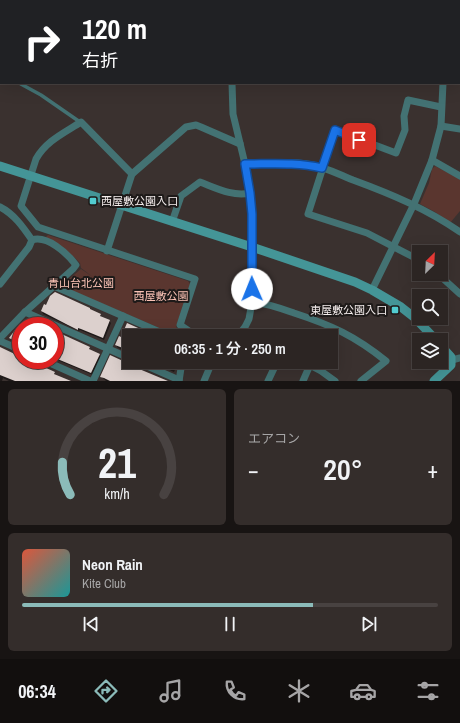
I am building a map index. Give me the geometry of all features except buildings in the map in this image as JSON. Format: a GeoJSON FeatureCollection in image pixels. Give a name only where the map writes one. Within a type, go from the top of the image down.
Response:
{"type":"FeatureCollection","features":[{"type":"Feature","properties":{"kind":"street"},"geometry":{"type":"LineString","coordinates":[[232,84],[233,114],[245,164],[250,193],[252,302],[249,319],[244,329]]}},
{"type":"Feature","properties":{"kind":"street"},"geometry":{"type":"LineString","coordinates":[[372,290],[414,204],[432,160],[441,126],[443,84]]}},
{"type":"Feature","properties":{"kind":"street"},"geometry":{"type":"LineString","coordinates":[[412,256],[367,233],[308,214],[335,130],[396,154],[405,130],[404,116],[408,100],[441,107]]}},
{"type":"Feature","properties":{"kind":"street"},"geometry":{"type":"LineString","coordinates":[[132,174],[81,122],[45,146],[36,159],[21,206],[38,227],[195,279],[180,325],[186,329]]}},
{"type":"Feature","properties":{"kind":"street"},"geometry":{"type":"LineString","coordinates":[[441,126],[460,129]]}},
{"type":"Feature","properties":{"kind":"street"},"geometry":{"type":"LineString","coordinates":[[107,251],[132,174],[186,127],[201,127],[240,144]]}},
{"type":"Feature","properties":{"kind":"street"},"geometry":{"type":"LineString","coordinates":[[432,160],[460,176]]}},
{"type":"Feature","properties":{"kind":"street"},"geometry":{"type":"LineString","coordinates":[[245,164],[296,163],[322,168],[414,204],[460,232]]}},
{"type":"Feature","properties":{"kind":"street"},"geometry":{"type":"LineString","coordinates":[[0,166],[252,247],[340,277],[372,290],[401,307],[415,318],[429,333]]}},
{"type":"Feature","properties":{"kind":"street"},"geometry":{"type":"LineString","coordinates":[[172,222],[181,196],[200,182],[234,194],[242,195],[250,193]]}},
{"type":"Feature","properties":{"kind":"street"},"geometry":{"type":"LineString","coordinates":[[0,203],[19,222],[32,240]]}},
{"type":"Feature","properties":{"kind":"street"},"geometry":{"type":"LineString","coordinates":[[0,207],[10,212]]}},
{"type":"Feature","properties":{"kind":"street"},"geometry":{"type":"LineString","coordinates":[[0,284],[32,240]]}},
{"type":"Feature","properties":{"kind":"street"},"geometry":{"type":"LineString","coordinates":[[0,338],[25,312],[73,269],[76,264],[71,258],[47,240],[32,240]]}},
{"type":"Feature","properties":{"kind":"street"},"geometry":{"type":"LineString","coordinates":[[446,281],[460,294]]}},
{"type":"Feature","properties":{"kind":"street"},"geometry":{"type":"LineString","coordinates":[[54,286],[153,329]]}},
{"type":"Feature","properties":{"kind":"street"},"geometry":{"type":"LineString","coordinates":[[252,302],[271,305],[336,328],[364,344],[386,361],[361,381]]}},
{"type":"Feature","properties":{"kind":"street"},"geometry":{"type":"LineString","coordinates":[[25,312],[122,355]]}},
{"type":"Feature","properties":{"kind":"street"},"geometry":{"type":"LineString","coordinates":[[64,369],[92,381],[123,316]]}},
{"type":"Feature","properties":{"kind":"street"},"geometry":{"type":"LineString","coordinates":[[0,341],[12,346]]}},
{"type":"Feature","properties":{"kind":"street"},"geometry":{"type":"LineString","coordinates":[[434,381],[449,368],[456,359],[448,353]]}},
{"type":"Feature","properties":{"kind":"street"},"geometry":{"type":"LineString","coordinates":[[154,369],[179,380],[181,369]]}},
{"type":"Feature","properties":{"kind":"street"},"geometry":{"type":"LineString","coordinates":[[204,381],[209,369]]}},
{"type":"Feature","properties":{"kind":"street"},"geometry":{"type":"LineString","coordinates":[[268,381],[274,369]]}},
{"type":"Feature","properties":{"kind":"street"},"geometry":{"type":"LineString","coordinates":[[303,381],[306,369]]}},
{"type":"Feature","properties":{"kind":"street"},"geometry":{"type":"LineString","coordinates":[[316,369],[335,381]]}},
{"type":"Feature","properties":{"kind":"lane"},"geometry":{"type":"LineString","coordinates":[[21,84],[41,95],[81,122]]}},
{"type":"Feature","properties":{"kind":"green space"},"geometry":{"type":"Polygon","coordinates":[[[435,166],[460,179],[460,211],[450,223],[435,212],[420,204],[429,183],[432,169],[435,166]]]}},
{"type":"Feature","properties":{"kind":"green space","name":"西屋敷公園"},"geometry":{"type":"Polygon","coordinates":[[[48,235],[188,281],[190,284],[176,327],[179,329],[162,329],[63,287],[63,284],[81,269],[93,277],[81,268],[80,263],[74,257],[46,237],[48,235]]]}},
{"type":"Feature","properties":{"kind":"place","name":"西屋敷公園入口"},"geometry":{"type":"Point","coordinates":[93,201]}},
{"type":"Feature","properties":{"kind":"place","name":"東屋敷公園入口"},"geometry":{"type":"Point","coordinates":[395,310]}},
{"type":"Feature","properties":{"kind":"route"},"geometry":{"type":"LineString","coordinates":[[252,289],[252,214],[245,164],[296,163],[322,168],[335,130],[359,140]]}},
{"type":"Feature","properties":{"kind":"park label","name":"青山台北公園"},"geometry":{"type":"Point","coordinates":[81,283]}}]}
